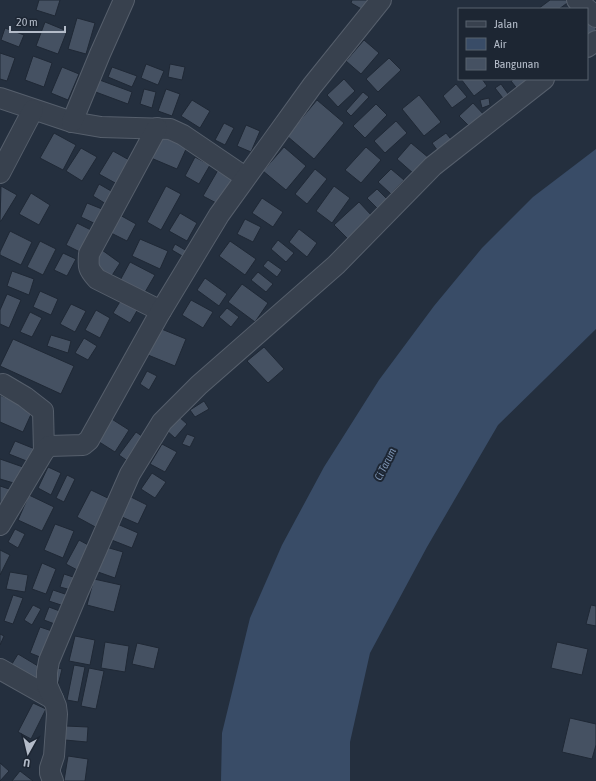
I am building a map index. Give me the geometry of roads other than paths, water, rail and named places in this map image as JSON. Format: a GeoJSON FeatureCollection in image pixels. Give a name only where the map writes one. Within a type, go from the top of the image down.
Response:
{"type":"FeatureCollection","features":[{"type":"Feature","properties":{"kind":"street"},"geometry":{"type":"LineString","coordinates":[[72,122],[124,0]]}},
{"type":"Feature","properties":{"kind":"street"},"geometry":{"type":"LineString","coordinates":[[0,525],[44,451],[49,446],[83,445],[89,440],[161,311],[219,215],[312,86],[381,0]]}},
{"type":"Feature","properties":{"kind":"street"},"geometry":{"type":"LineString","coordinates":[[577,0],[586,8]]}},
{"type":"Feature","properties":{"kind":"street"},"geometry":{"type":"LineString","coordinates":[[588,10],[596,17]]}},
{"type":"Feature","properties":{"kind":"street"},"geometry":{"type":"LineString","coordinates":[[588,46],[596,40]]}},
{"type":"Feature","properties":{"kind":"street"},"geometry":{"type":"LineString","coordinates":[[54,781],[50,773],[50,768],[54,756],[57,714],[56,706],[47,685],[47,672],[57,642],[130,474],[162,422],[199,384],[336,265],[433,166],[543,80]]}},
{"type":"Feature","properties":{"kind":"street"},"geometry":{"type":"LineString","coordinates":[[0,98],[72,122],[101,127],[170,129],[183,135],[246,177]]}},
{"type":"Feature","properties":{"kind":"street"},"geometry":{"type":"LineString","coordinates":[[0,173],[33,110]]}},
{"type":"Feature","properties":{"kind":"street"},"geometry":{"type":"LineString","coordinates":[[157,128],[89,254],[88,265],[91,272],[97,279],[161,311]]}},
{"type":"Feature","properties":{"kind":"street"},"geometry":{"type":"LineString","coordinates":[[3,384],[25,397],[43,411],[44,451]]}},
{"type":"Feature","properties":{"kind":"street"},"geometry":{"type":"LineString","coordinates":[[0,669],[53,699]]}},
{"type":"Feature","properties":{"kind":"water","name":"Ci Tarum"},"geometry":{"type":"Polygon","coordinates":[[[596,149],[596,329],[498,425],[427,547],[370,653],[350,742],[350,781],[221,781],[222,733],[250,618],[282,545],[324,467],[379,380],[434,306],[482,248],[533,197],[596,149]]]}}]}
